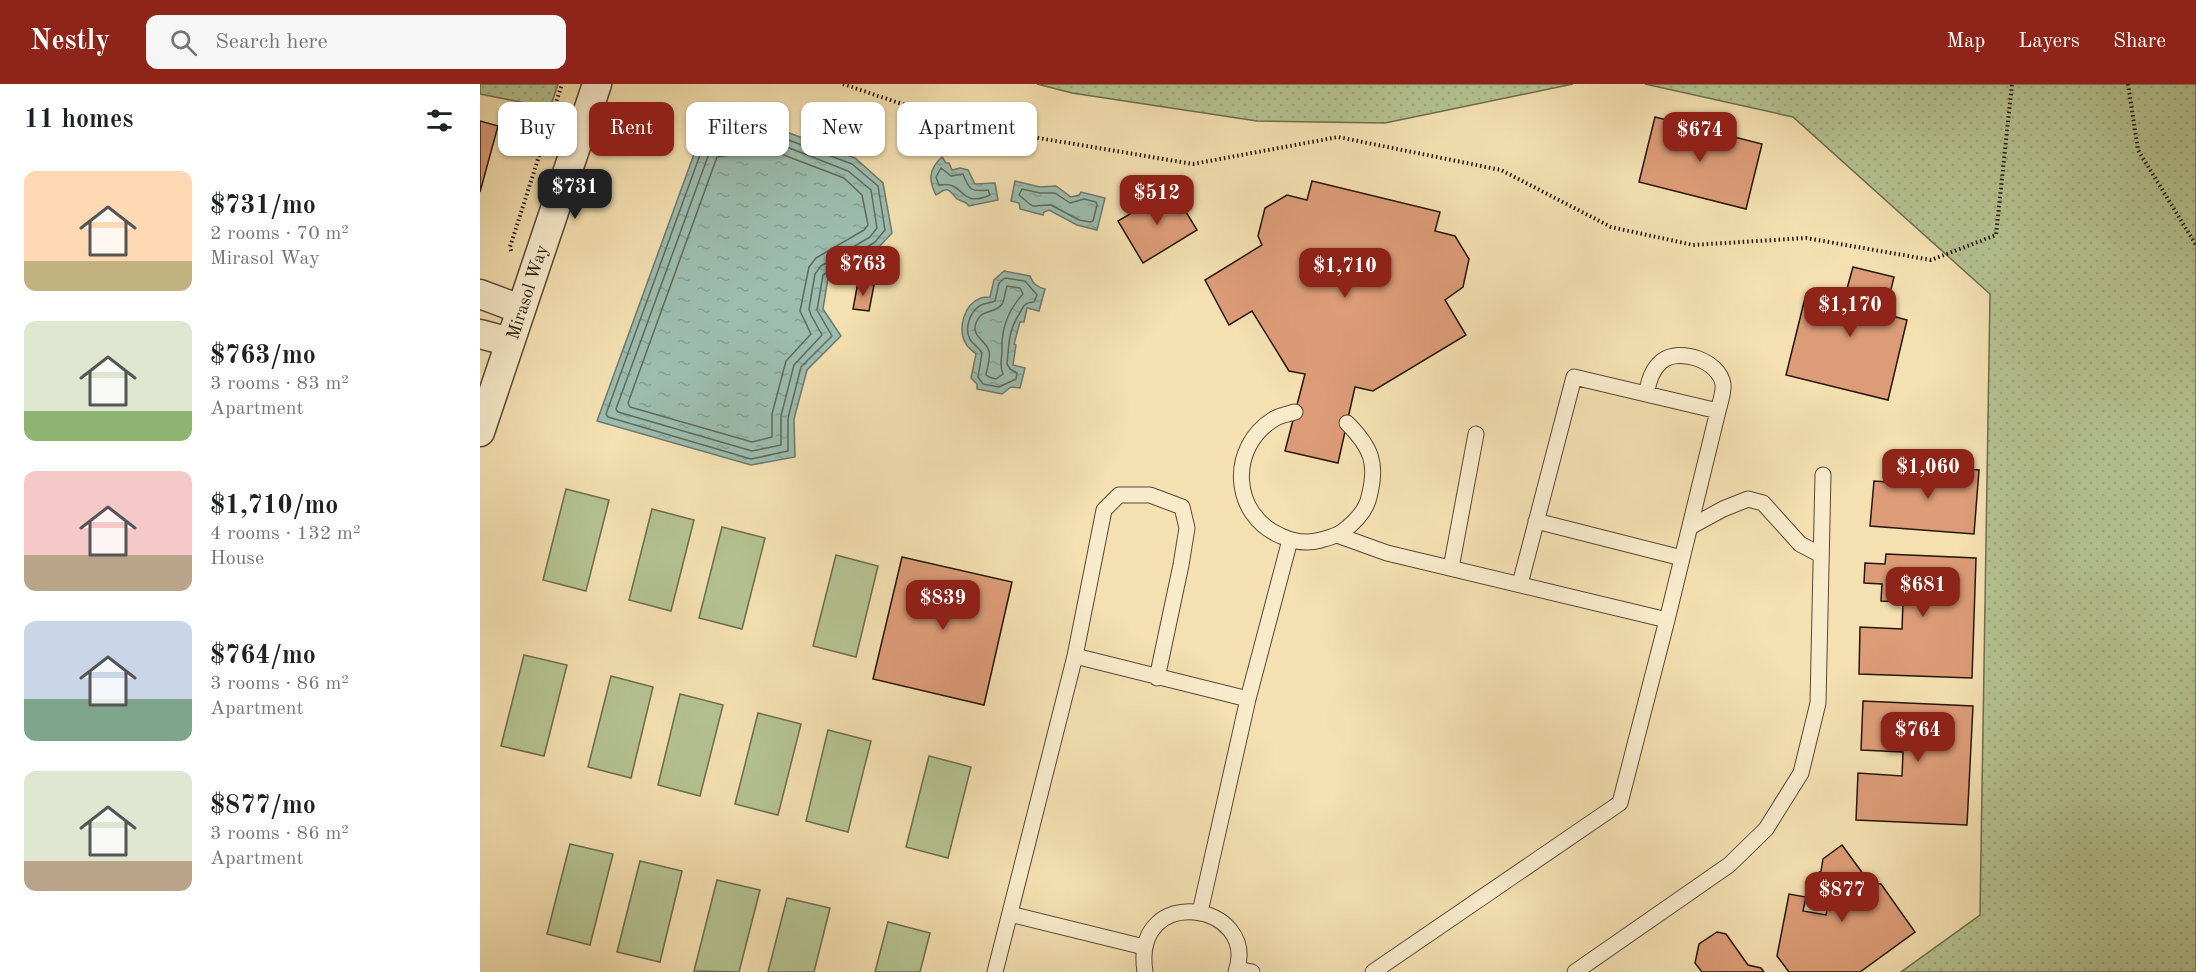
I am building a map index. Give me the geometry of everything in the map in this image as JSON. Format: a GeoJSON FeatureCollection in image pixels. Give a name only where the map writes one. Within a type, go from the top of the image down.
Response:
{"type":"FeatureCollection","features":[{"type":"Feature","properties":{"kind":"street","name":"Mirasol Way"},"geometry":{"type":"LineString","coordinates":[[480,432],[597,84]]}},
{"type":"Feature","properties":{"kind":"street"},"geometry":{"type":"LineString","coordinates":[[480,294],[520,309]]}},
{"type":"Feature","properties":{"kind":"street"},"geometry":{"type":"LineString","coordinates":[[480,334],[510,342]]}},
{"type":"Feature","properties":{"kind":"lane"},"geometry":{"type":"LineString","coordinates":[[1373,972],[1620,803],[1690,527],[1723,385],[1717,370],[1706,363],[1689,357],[1674,356],[1663,360],[1652,372],[1646,394]]}},
{"type":"Feature","properties":{"kind":"lane"},"geometry":{"type":"LineString","coordinates":[[1520,585],[1574,377],[1718,411]]}},
{"type":"Feature","properties":{"kind":"lane"},"geometry":{"type":"LineString","coordinates":[[1295,412],[1275,417],[1260,429],[1248,445],[1242,464],[1240,483],[1246,502],[1257,520],[1272,532],[1290,540],[1315,542],[1337,535],[1356,522],[1368,502],[1374,480],[1371,457],[1363,439],[1347,423]]}},
{"type":"Feature","properties":{"kind":"lane"},"geometry":{"type":"LineString","coordinates":[[1451,568],[1476,434]]}},
{"type":"Feature","properties":{"kind":"lane"},"geometry":{"type":"LineString","coordinates":[[1575,972],[1729,865],[1766,829],[1801,773],[1818,703],[1823,475]]}},
{"type":"Feature","properties":{"kind":"lane"},"geometry":{"type":"LineString","coordinates":[[995,972],[1075,656],[1104,510],[1119,495],[1150,495],[1182,507],[1188,528],[1157,678]]}},
{"type":"Feature","properties":{"kind":"lane"},"geometry":{"type":"LineString","coordinates":[[1690,527],[1723,509],[1748,499],[1763,504],[1800,544],[1821,555]]}},
{"type":"Feature","properties":{"kind":"lane"},"geometry":{"type":"LineString","coordinates":[[1536,521],[1682,558]]}},
{"type":"Feature","properties":{"kind":"lane"},"geometry":{"type":"LineString","coordinates":[[1337,535],[1387,553],[1667,620]]}},
{"type":"Feature","properties":{"kind":"lane"},"geometry":{"type":"LineString","coordinates":[[1200,912],[1248,699],[1290,540]]}},
{"type":"Feature","properties":{"kind":"lane"},"geometry":{"type":"LineString","coordinates":[[1075,656],[1248,699]]}},
{"type":"Feature","properties":{"kind":"lane"},"geometry":{"type":"LineString","coordinates":[[1145,972],[1144,947],[1150,933],[1159,922],[1172,914],[1186,911],[1200,912],[1215,917],[1226,926],[1234,939],[1242,971]]}},
{"type":"Feature","properties":{"kind":"lane"},"geometry":{"type":"LineString","coordinates":[[1010,914],[1144,947]]}},
{"type":"Feature","properties":{"kind":"path"},"geometry":{"type":"LineString","coordinates":[[843,84],[967,126],[1193,164],[1338,137],[1501,170],[1611,226],[1693,245],[1806,238],[1931,260],[1996,235],[2011,86],[2004,84]]}},
{"type":"Feature","properties":{"kind":"path"},"geometry":{"type":"LineString","coordinates":[[2128,84],[2138,150],[2196,245]]}},
{"type":"Feature","properties":{"kind":"green space"},"geometry":{"type":"Polygon","coordinates":[[[480,84],[558,84],[552,102],[520,102],[480,94],[480,84]]]}},
{"type":"Feature","properties":{"kind":"green space"},"geometry":{"type":"Polygon","coordinates":[[[1037,84],[1573,84],[1385,123],[1257,121],[1072,93],[1037,84]]]}},
{"type":"Feature","properties":{"kind":"green space"},"geometry":{"type":"Polygon","coordinates":[[[1645,84],[2196,84],[2196,972],[1901,972],[1980,915],[1990,294],[1793,117],[1645,84]]]}},
{"type":"Feature","properties":{"kind":"green space"},"geometry":{"type":"Polygon","coordinates":[[[566,489],[609,500],[586,591],[543,580],[566,489]]]}},
{"type":"Feature","properties":{"kind":"green space"},"geometry":{"type":"Polygon","coordinates":[[[652,509],[694,520],[671,611],[629,600],[652,509]]]}},
{"type":"Feature","properties":{"kind":"green space"},"geometry":{"type":"Polygon","coordinates":[[[722,527],[765,538],[742,629],[699,618],[722,527]]]}},
{"type":"Feature","properties":{"kind":"green space"},"geometry":{"type":"Polygon","coordinates":[[[836,555],[878,566],[856,657],[813,646],[836,555]]]}},
{"type":"Feature","properties":{"kind":"green space"},"geometry":{"type":"Polygon","coordinates":[[[524,655],[567,665],[544,756],[501,746],[524,655]]]}},
{"type":"Feature","properties":{"kind":"green space"},"geometry":{"type":"Polygon","coordinates":[[[611,676],[653,687],[631,778],[588,767],[611,676]]]}},
{"type":"Feature","properties":{"kind":"green space"},"geometry":{"type":"Polygon","coordinates":[[[680,694],[723,705],[700,796],[658,785],[680,694]]]}},
{"type":"Feature","properties":{"kind":"green space"},"geometry":{"type":"Polygon","coordinates":[[[758,713],[801,724],[778,815],[735,804],[758,713]]]}},
{"type":"Feature","properties":{"kind":"green space"},"geometry":{"type":"Polygon","coordinates":[[[828,730],[871,741],[848,832],[806,821],[828,730]]]}},
{"type":"Feature","properties":{"kind":"green space"},"geometry":{"type":"Polygon","coordinates":[[[929,756],[971,767],[948,858],[906,847],[929,756]]]}},
{"type":"Feature","properties":{"kind":"green space"},"geometry":{"type":"Polygon","coordinates":[[[570,844],[613,854],[590,945],[547,934],[570,844]]]}},
{"type":"Feature","properties":{"kind":"green space"},"geometry":{"type":"Polygon","coordinates":[[[640,861],[682,871],[660,962],[617,952],[640,861]]]}},
{"type":"Feature","properties":{"kind":"green space"},"geometry":{"type":"Polygon","coordinates":[[[717,880],[760,890],[739,972],[694,971],[717,880]]]}},
{"type":"Feature","properties":{"kind":"green space"},"geometry":{"type":"Polygon","coordinates":[[[787,898],[830,908],[814,972],[768,972],[787,898]]]}},
{"type":"Feature","properties":{"kind":"green space"},"geometry":{"type":"Polygon","coordinates":[[[888,922],[930,933],[920,972],[875,972],[888,922]]]}},
{"type":"Feature","properties":{"kind":"water"},"geometry":{"type":"Polygon","coordinates":[[[789,133],[801,137],[801,156],[850,156],[883,183],[892,233],[879,247],[828,278],[823,309],[841,336],[807,370],[794,419],[795,457],[751,465],[597,421],[693,156],[789,156],[789,133]]]}},
{"type":"Feature","properties":{"kind":"water"},"geometry":{"type":"Polygon","coordinates":[[[942,157],[946,163],[949,163],[952,170],[960,168],[968,170],[975,184],[995,183],[998,200],[969,206],[948,190],[936,195],[931,175],[934,166],[942,157]]]}},
{"type":"Feature","properties":{"kind":"water"},"geometry":{"type":"Polygon","coordinates":[[[1015,181],[1040,187],[1056,186],[1071,197],[1081,192],[1105,198],[1097,230],[1077,225],[1049,210],[1043,215],[1020,209],[1019,203],[1011,201],[1015,181]]]}},
{"type":"Feature","properties":{"kind":"water"},"geometry":{"type":"Polygon","coordinates":[[[1004,271],[1030,276],[1036,285],[1045,289],[1039,311],[1027,308],[1024,322],[1020,322],[1014,344],[1016,345],[1013,365],[1025,368],[1020,388],[1011,387],[1002,394],[977,389],[977,384],[971,378],[976,354],[963,338],[962,324],[966,311],[975,301],[990,297],[994,280],[1004,271]]]}},
{"type":"Feature","properties":{"kind":"building"},"geometry":{"type":"Polygon","coordinates":[[[1655,117],[1762,144],[1746,209],[1639,182],[1655,117]]]}},
{"type":"Feature","properties":{"kind":"building"},"geometry":{"type":"Polygon","coordinates":[[[480,121],[498,126],[480,192],[480,121]]]}},
{"type":"Feature","properties":{"kind":"building"},"geometry":{"type":"Polygon","coordinates":[[[1312,181],[1440,212],[1435,231],[1455,236],[1469,259],[1463,287],[1445,300],[1466,335],[1373,391],[1355,387],[1338,463],[1285,451],[1305,374],[1289,371],[1252,311],[1229,325],[1205,280],[1262,245],[1258,236],[1265,208],[1287,195],[1307,200],[1312,181]]]}},
{"type":"Feature","properties":{"kind":"building"},"geometry":{"type":"Polygon","coordinates":[[[1172,189],[1197,230],[1143,263],[1118,221],[1172,189]]]}},
{"type":"Feature","properties":{"kind":"building"},"geometry":{"type":"Polygon","coordinates":[[[1853,267],[1894,277],[1885,314],[1907,320],[1888,400],[1786,375],[1806,294],[1843,303],[1853,267]]]}},
{"type":"Feature","properties":{"kind":"building"},"geometry":{"type":"Polygon","coordinates":[[[858,282],[874,285],[869,311],[853,309],[858,282]]]}},
{"type":"Feature","properties":{"kind":"building"},"geometry":{"type":"Polygon","coordinates":[[[1904,464],[1979,470],[1974,534],[1870,526],[1874,481],[1902,483],[1904,464]]]}},
{"type":"Feature","properties":{"kind":"building"},"geometry":{"type":"Polygon","coordinates":[[[1886,554],[1976,558],[1972,678],[1859,674],[1860,627],[1902,629],[1903,602],[1881,601],[1882,584],[1864,583],[1865,563],[1885,564],[1886,554]]]}},
{"type":"Feature","properties":{"kind":"building"},"geometry":{"type":"Polygon","coordinates":[[[902,557],[1012,582],[984,705],[873,679],[902,557]]]}},
{"type":"Feature","properties":{"kind":"building"},"geometry":{"type":"Polygon","coordinates":[[[1863,701],[1973,706],[1967,825],[1856,820],[1858,773],[1902,776],[1903,752],[1861,750],[1863,701]]]}},
{"type":"Feature","properties":{"kind":"building"},"geometry":{"type":"Polygon","coordinates":[[[1842,845],[1869,882],[1881,884],[1915,932],[1860,972],[1789,972],[1777,956],[1789,894],[1806,897],[1803,911],[1826,915],[1829,900],[1812,877],[1821,871],[1823,859],[1842,845]]]}},
{"type":"Feature","properties":{"kind":"building"},"geometry":{"type":"Polygon","coordinates":[[[1717,932],[1726,934],[1748,965],[1761,968],[1764,972],[1702,972],[1695,963],[1699,944],[1717,932]]]}}]}
